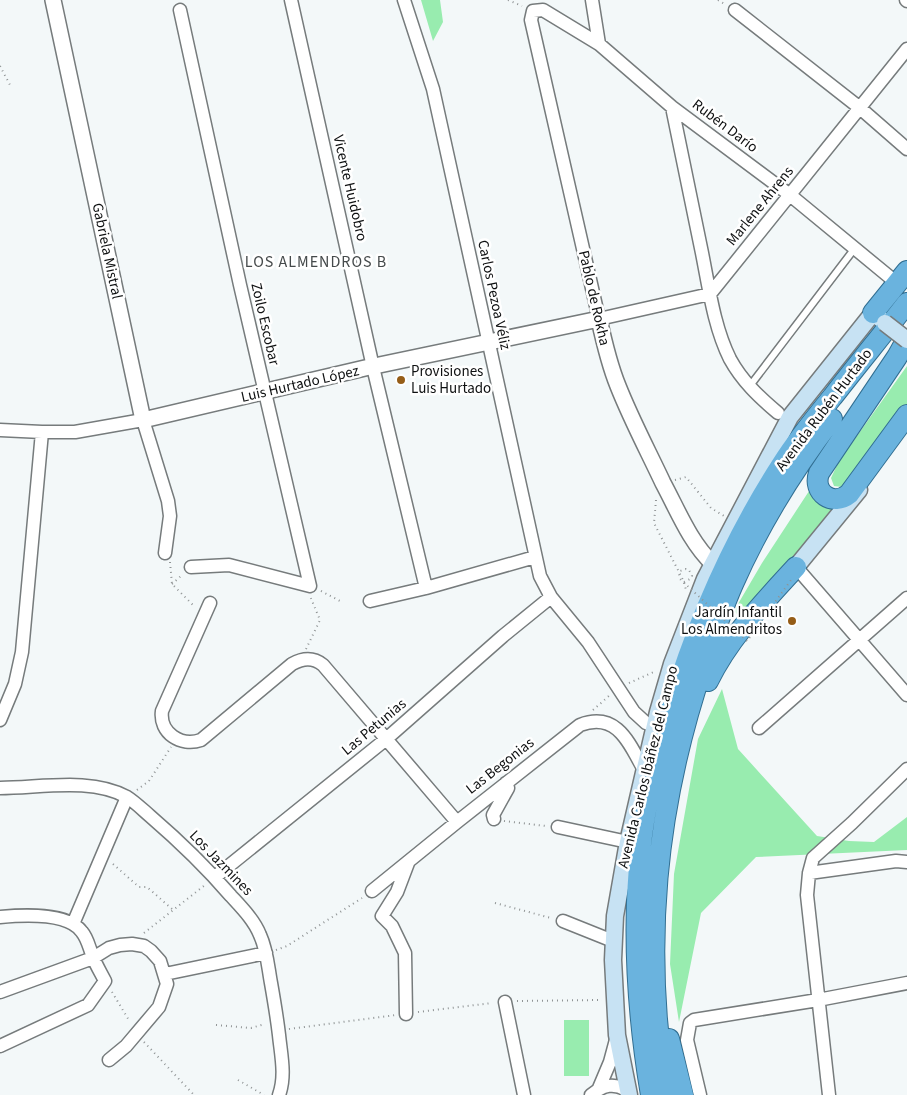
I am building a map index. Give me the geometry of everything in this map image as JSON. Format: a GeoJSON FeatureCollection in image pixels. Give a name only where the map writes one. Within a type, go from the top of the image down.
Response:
{"type":"FeatureCollection","features":[{"type":"Feature","properties":{"kind":"highway"},"geometry":{"type":"LineString","coordinates":[[879,318],[899,275]]}},
{"type":"Feature","properties":{"kind":"highway","name":"Avenida Rubén Hurtado"},"geometry":{"type":"LineString","coordinates":[[651,1095],[640,1013],[636,922],[641,844],[651,784],[679,682],[717,582],[756,506],[802,435],[907,303]]}},
{"type":"Feature","properties":{"kind":"highway","name":"Avenida Rubén Hurtado"},"geometry":{"type":"LineString","coordinates":[[654,952],[654,908],[661,835],[678,752],[696,686],[724,604],[768,516],[794,471],[819,435],[907,325]]}},
{"type":"Feature","properties":{"kind":"highway"},"geometry":{"type":"LineString","coordinates":[[907,340],[897,358],[819,473],[817,483],[820,492],[836,500],[849,494],[907,415]]}},
{"type":"Feature","properties":{"kind":"highway"},"geometry":{"type":"LineString","coordinates":[[678,752],[699,700],[717,664],[750,618],[793,574]]}},
{"type":"Feature","properties":{"kind":"highway"},"geometry":{"type":"LineString","coordinates":[[654,952],[657,1022],[666,1095]]}},
{"type":"Feature","properties":{"kind":"highway"},"geometry":{"type":"LineString","coordinates":[[654,952],[671,1046],[683,1095]]}},
{"type":"Feature","properties":{"kind":"main road"},"geometry":{"type":"LineString","coordinates":[[879,318],[907,340]]}},
{"type":"Feature","properties":{"kind":"main road","name":"Avenida Carlos Ibáñez del Campo"},"geometry":{"type":"LineString","coordinates":[[629,1093],[617,1035],[615,999],[613,941],[618,892],[644,770],[675,655],[713,564],[790,417],[879,318]]}},
{"type":"Feature","properties":{"kind":"main road"},"geometry":{"type":"LineString","coordinates":[[793,574],[907,430]]}},
{"type":"Feature","properties":{"kind":"street","name":"Gabriela Mistral"},"geometry":{"type":"LineString","coordinates":[[53,0],[143,420],[168,501],[170,516],[165,553]]}},
{"type":"Feature","properties":{"kind":"street","name":"Vicente Huidobro"},"geometry":{"type":"LineString","coordinates":[[291,0],[373,367],[426,588]]}},
{"type":"Feature","properties":{"kind":"street","name":"Carlos Pezoa Véliz"},"geometry":{"type":"LineString","coordinates":[[404,0],[432,88],[540,576],[551,597],[588,642],[634,712],[646,723],[655,726]]}},
{"type":"Feature","properties":{"kind":"street"},"geometry":{"type":"LineString","coordinates":[[592,0],[599,44]]}},
{"type":"Feature","properties":{"kind":"street","name":"Zoilo Escobar"},"geometry":{"type":"LineString","coordinates":[[180,10],[264,392],[310,586]]}},
{"type":"Feature","properties":{"kind":"street","name":"Rubén Darío"},"geometry":{"type":"LineString","coordinates":[[534,11],[543,10],[599,44],[672,107],[790,195],[855,248],[899,275]]}},
{"type":"Feature","properties":{"kind":"street"},"geometry":{"type":"LineString","coordinates":[[735,10],[860,108],[907,149]]}},
{"type":"Feature","properties":{"kind":"street","name":"Pablo de Rokha"},"geometry":{"type":"LineString","coordinates":[[534,11],[531,20],[608,358],[617,385],[666,488],[701,553],[713,564]]}},
{"type":"Feature","properties":{"kind":"street","name":"Marlene Ahrens"},"geometry":{"type":"LineString","coordinates":[[710,294],[907,49]]}},
{"type":"Feature","properties":{"kind":"street"},"geometry":{"type":"LineString","coordinates":[[672,107],[710,294],[724,346],[735,367],[749,387],[778,413]]}},
{"type":"Feature","properties":{"kind":"street"},"geometry":{"type":"LineString","coordinates":[[599,319],[710,294]]}},
{"type":"Feature","properties":{"kind":"street","name":"Luis Hurtado López"},"geometry":{"type":"LineString","coordinates":[[0,430],[75,432],[117,426],[373,367],[599,319]]}},
{"type":"Feature","properties":{"kind":"street"},"geometry":{"type":"LineString","coordinates":[[0,720],[15,684],[22,652],[42,432]]}},
{"type":"Feature","properties":{"kind":"street"},"geometry":{"type":"LineString","coordinates":[[370,601],[426,588],[535,557]]}},
{"type":"Feature","properties":{"kind":"street"},"geometry":{"type":"LineString","coordinates":[[191,567],[229,565],[310,586]]}},
{"type":"Feature","properties":{"kind":"street"},"geometry":{"type":"LineString","coordinates":[[793,574],[859,640],[907,695]]}},
{"type":"Feature","properties":{"kind":"street","name":"Las Petunias"},"geometry":{"type":"LineString","coordinates":[[215,877],[385,740],[503,636],[551,597]]}},
{"type":"Feature","properties":{"kind":"street"},"geometry":{"type":"LineString","coordinates":[[759,728],[907,598]]}},
{"type":"Feature","properties":{"kind":"street"},"geometry":{"type":"LineString","coordinates":[[210,603],[162,711],[162,723],[177,739],[188,742],[201,740],[292,664],[306,659],[323,665],[385,740],[457,822]]}},
{"type":"Feature","properties":{"kind":"street","name":"Las Begonias"},"geometry":{"type":"LineString","coordinates":[[372,891],[580,725],[589,722],[609,723],[617,728],[630,745],[644,770]]}},
{"type":"Feature","properties":{"kind":"street"},"geometry":{"type":"LineString","coordinates":[[829,1095],[807,895],[809,873],[813,858],[907,769]]}},
{"type":"Feature","properties":{"kind":"street"},"geometry":{"type":"LineString","coordinates":[[494,820],[493,815],[508,788],[506,783]]}},
{"type":"Feature","properties":{"kind":"street","name":"Los Jazmines"},"geometry":{"type":"LineString","coordinates":[[0,788],[83,785],[108,790],[127,797],[172,835],[215,877],[250,917],[260,934],[266,953],[278,1026],[283,1076],[283,1085],[279,1095]]}},
{"type":"Feature","properties":{"kind":"street"},"geometry":{"type":"LineString","coordinates":[[73,924],[127,797]]}},
{"type":"Feature","properties":{"kind":"street"},"geometry":{"type":"LineString","coordinates":[[558,827],[628,842]]}},
{"type":"Feature","properties":{"kind":"street"},"geometry":{"type":"LineString","coordinates":[[809,873],[896,861],[907,862]]}},
{"type":"Feature","properties":{"kind":"street"},"geometry":{"type":"LineString","coordinates":[[406,1014],[405,953],[392,926],[382,916],[397,892],[408,862]]}},
{"type":"Feature","properties":{"kind":"street"},"geometry":{"type":"LineString","coordinates":[[0,917],[48,917],[64,919],[73,924],[84,935],[105,981],[88,1005],[0,1046]]}},
{"type":"Feature","properties":{"kind":"street"},"geometry":{"type":"LineString","coordinates":[[563,922],[613,941]]}},
{"type":"Feature","properties":{"kind":"street"},"geometry":{"type":"LineString","coordinates":[[0,992],[93,958],[109,948],[132,944],[144,946],[160,961],[167,984],[158,1007],[126,1046],[109,1060]]}},
{"type":"Feature","properties":{"kind":"street"},"geometry":{"type":"LineString","coordinates":[[165,974],[266,953]]}},
{"type":"Feature","properties":{"kind":"street"},"geometry":{"type":"LineString","coordinates":[[700,1095],[687,1040],[690,1023],[694,1020],[818,1000],[907,983]]}},
{"type":"Feature","properties":{"kind":"street"},"geometry":{"type":"LineString","coordinates":[[505,1002],[524,1095]]}},
{"type":"Feature","properties":{"kind":"street"},"geometry":{"type":"LineString","coordinates":[[595,1091],[610,1062],[617,1035]]}},
{"type":"Feature","properties":{"kind":"street"},"geometry":{"type":"LineString","coordinates":[[595,1091],[607,1086],[619,1086],[629,1093]]}},
{"type":"Feature","properties":{"kind":"lane"},"geometry":{"type":"LineString","coordinates":[[749,387],[855,248]]}},
{"type":"Feature","properties":{"kind":"path"},"geometry":{"type":"LineString","coordinates":[[508,0],[534,11]]}},
{"type":"Feature","properties":{"kind":"path"},"geometry":{"type":"LineString","coordinates":[[0,66],[10,85]]}},
{"type":"Feature","properties":{"kind":"path"},"geometry":{"type":"LineString","coordinates":[[725,516],[711,508],[686,477],[666,488],[656,497],[654,523],[684,582],[692,576],[689,570],[683,569],[679,574],[680,580],[747,641],[793,574]]}},
{"type":"Feature","properties":{"kind":"path"},"geometry":{"type":"LineString","coordinates":[[165,553],[171,563],[172,584],[204,616]]}},
{"type":"Feature","properties":{"kind":"path"},"geometry":{"type":"LineString","coordinates":[[306,659],[320,620],[308,592],[310,586],[342,602]]}},
{"type":"Feature","properties":{"kind":"path"},"geometry":{"type":"LineString","coordinates":[[127,797],[149,781],[177,739]]}},
{"type":"Feature","properties":{"kind":"path"},"geometry":{"type":"LineString","coordinates":[[494,820],[558,827]]}},
{"type":"Feature","properties":{"kind":"path"},"geometry":{"type":"LineString","coordinates":[[113,864],[139,887],[147,887],[172,910]]}},
{"type":"Feature","properties":{"kind":"path"},"geometry":{"type":"LineString","coordinates":[[132,944],[215,877]]}},
{"type":"Feature","properties":{"kind":"path"},"geometry":{"type":"LineString","coordinates":[[287,946],[372,891]]}},
{"type":"Feature","properties":{"kind":"path"},"geometry":{"type":"LineString","coordinates":[[495,903],[563,922]]}},
{"type":"Feature","properties":{"kind":"path"},"geometry":{"type":"LineString","coordinates":[[216,1025],[251,1028],[406,1014],[505,1002],[615,999]]}},
{"type":"Feature","properties":{"kind":"path"},"geometry":{"type":"LineString","coordinates":[[238,1080],[264,1095]]}},
{"type":"Feature","properties":{"kind":"green space"},"geometry":{"type":"Polygon","coordinates":[[[421,0],[440,0],[443,22],[433,41],[421,0]]]}},
{"type":"Feature","properties":{"kind":"green space"},"geometry":{"type":"Polygon","coordinates":[[[907,366],[907,407],[842,487],[834,486],[831,478],[839,461],[907,366]]]}},
{"type":"Feature","properties":{"kind":"green space"},"geometry":{"type":"Polygon","coordinates":[[[813,485],[836,506],[741,618],[735,612],[738,604],[762,563],[813,485]]]}},
{"type":"Feature","properties":{"kind":"green space"},"geometry":{"type":"Polygon","coordinates":[[[722,689],[738,749],[817,836],[849,841],[874,842],[907,817],[907,850],[756,857],[701,913],[679,1022],[670,964],[674,874],[698,739],[722,689]]]}},
{"type":"Feature","properties":{"kind":"green space"},"geometry":{"type":"Polygon","coordinates":[[[564,1020],[589,1020],[589,1076],[564,1076],[564,1020]]]}},
{"type":"Feature","properties":{"kind":"place","name":"Provisiones Luis Hurtado"},"geometry":{"type":"Point","coordinates":[401,380]}},
{"type":"Feature","properties":{"kind":"place","name":"Jardín Infantil Los Almendritos"},"geometry":{"type":"Point","coordinates":[792,621]}},
{"type":"Feature","properties":{"kind":"district","name":"LOS ALMENDROS B"},"geometry":{"type":"Point","coordinates":[316,262]}}]}
